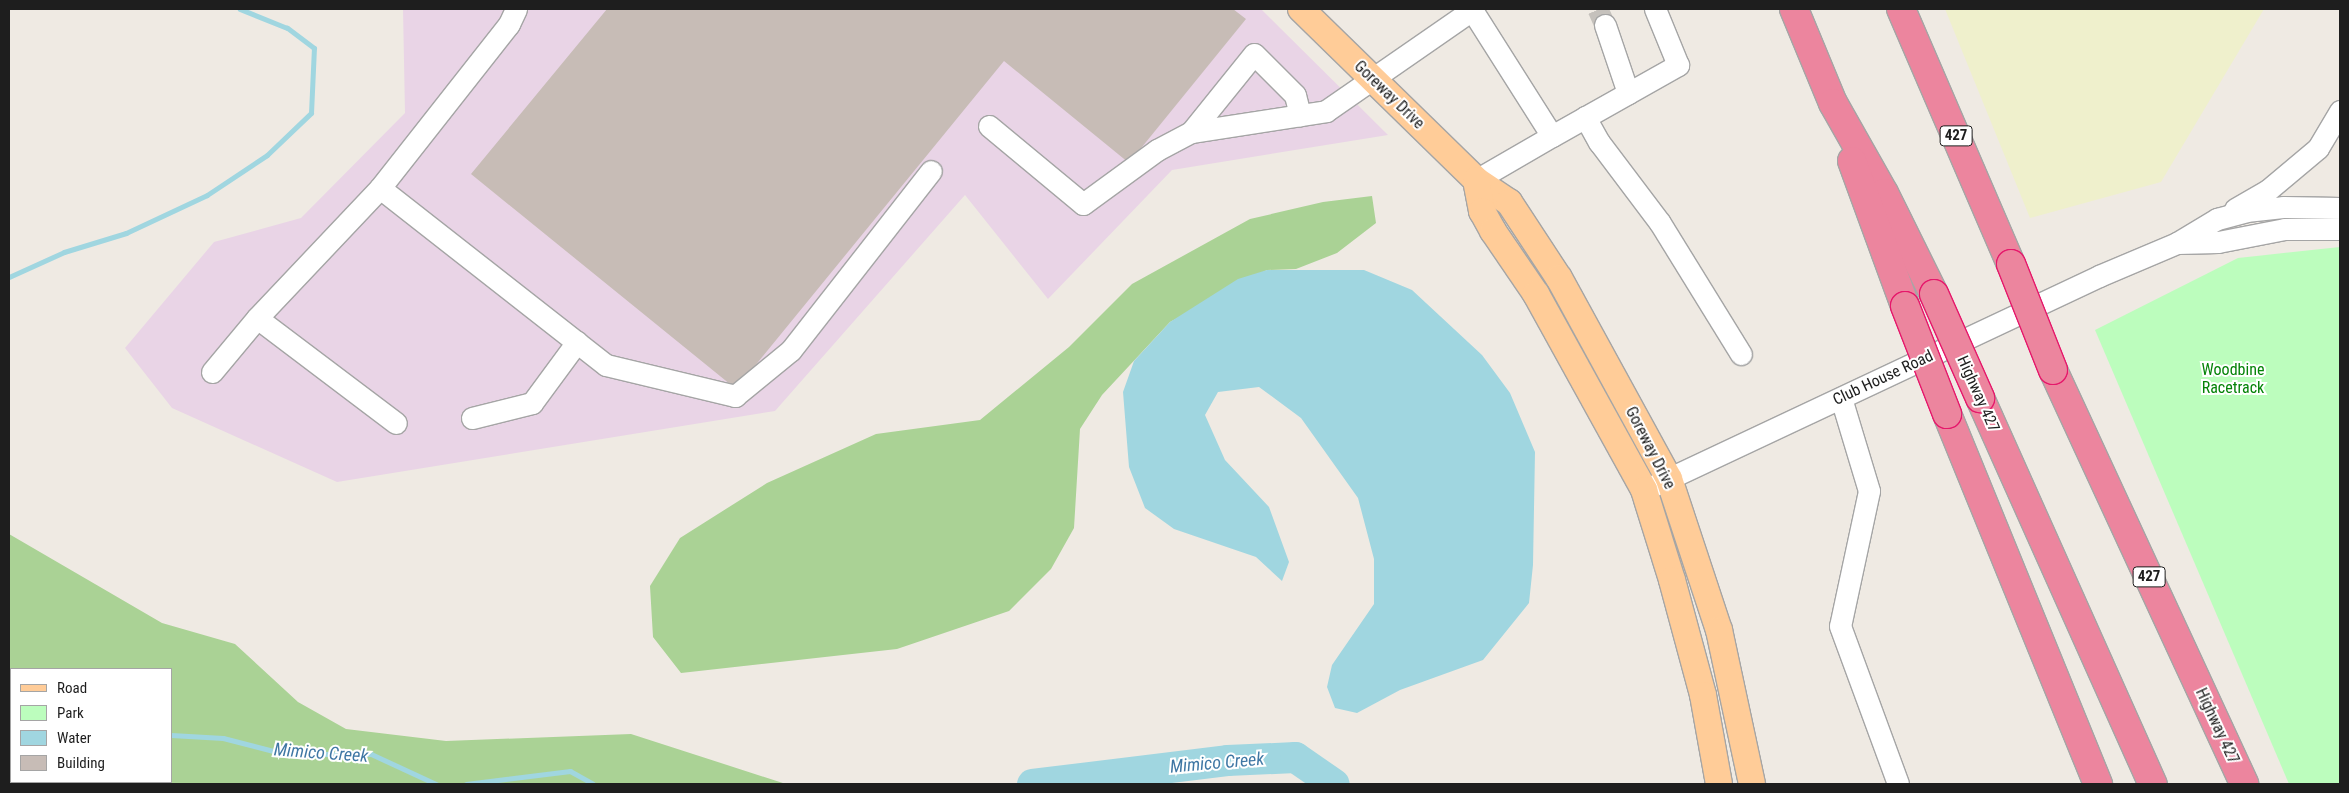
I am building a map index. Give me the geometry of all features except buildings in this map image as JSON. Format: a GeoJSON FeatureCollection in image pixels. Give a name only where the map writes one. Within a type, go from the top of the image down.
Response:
{"type":"FeatureCollection","features":[{"type":"Feature","properties":{"kind":"highway","name":"Highway 427"},"geometry":{"type":"LineString","coordinates":[[1794,9],[1833,103],[1884,193],[1934,294],[2153,784]]}},
{"type":"Feature","properties":{"kind":"highway","name":"Highway 427"},"geometry":{"type":"LineString","coordinates":[[1901,9],[2011,264],[2053,370],[2244,784]]}},
{"type":"Feature","properties":{"kind":"highway"},"geometry":{"type":"LineString","coordinates":[[1833,103],[1905,306],[1947,414],[2098,784]]}},
{"type":"Feature","properties":{"kind":"main road","name":"Goreway Drive"},"geometry":{"type":"LineString","coordinates":[[1301,9],[1476,180],[1509,202],[1559,278],[1669,479],[1720,630],[1752,784]]}},
{"type":"Feature","properties":{"kind":"main road","name":"Goreway Drive"},"geometry":{"type":"LineString","coordinates":[[1476,180],[1482,211],[1536,294],[1644,490],[1672,580],[1703,695],[1719,784]]}},
{"type":"Feature","properties":{"kind":"street"},"geometry":{"type":"LineString","coordinates":[[212,372],[257,318],[380,188],[509,24],[516,9]]}},
{"type":"Feature","properties":{"kind":"street"},"geometry":{"type":"LineString","coordinates":[[989,126],[1083,204],[1157,150],[1191,132],[1326,111],[1472,9],[1552,136]]}},
{"type":"Feature","properties":{"kind":"street"},"geometry":{"type":"LineString","coordinates":[[1476,180],[1678,65],[1655,9]]}},
{"type":"Feature","properties":{"kind":"street"},"geometry":{"type":"LineString","coordinates":[[1605,25],[1628,93]]}},
{"type":"Feature","properties":{"kind":"street"},"geometry":{"type":"LineString","coordinates":[[1191,132],[1254,54],[1295,95],[1300,115]]}},
{"type":"Feature","properties":{"kind":"street"},"geometry":{"type":"LineString","coordinates":[[2216,219],[2268,190],[2318,148],[2340,110]]}},
{"type":"Feature","properties":{"kind":"street"},"geometry":{"type":"LineString","coordinates":[[1585,117],[1599,142],[1660,223],[1740,354]]}},
{"type":"Feature","properties":{"kind":"street"},"geometry":{"type":"LineString","coordinates":[[380,188],[606,365],[735,396],[791,350],[931,171]]}},
{"type":"Feature","properties":{"kind":"street","name":"Club House Road"},"geometry":{"type":"LineString","coordinates":[[1644,490],[2099,276],[2177,243],[2216,219],[2246,211],[2282,207],[2340,208]]}},
{"type":"Feature","properties":{"kind":"street","name":"Club House Road"},"geometry":{"type":"LineString","coordinates":[[2177,243],[2218,242],[2285,229],[2340,229]]}},
{"type":"Feature","properties":{"kind":"street"},"geometry":{"type":"LineString","coordinates":[[257,318],[396,423]]}},
{"type":"Feature","properties":{"kind":"street"},"geometry":{"type":"LineString","coordinates":[[472,418],[532,402],[577,342]]}},
{"type":"Feature","properties":{"kind":"street"},"geometry":{"type":"LineString","coordinates":[[1841,398],[1869,491],[1840,626],[1898,784]]}},
{"type":"Feature","properties":{"kind":"shaded area"},"geometry":{"type":"Polygon","coordinates":[[[403,9],[1261,9],[1388,135],[1172,170],[1048,299],[965,195],[775,411],[337,482],[172,408],[125,348],[214,242],[301,218],[405,113],[403,9]]]}},
{"type":"Feature","properties":{"kind":"green space"},"geometry":{"type":"Polygon","coordinates":[[[1945,9],[2264,9],[2161,182],[2030,218],[1945,9]]]}},
{"type":"Feature","properties":{"kind":"green space"},"geometry":{"type":"Polygon","coordinates":[[[1372,196],[1376,223],[1337,253],[1296,269],[1267,270],[1170,322],[1102,395],[1080,429],[1074,528],[1051,569],[1009,611],[897,649],[681,673],[653,637],[650,586],[680,538],[767,483],[876,434],[980,420],[1069,347],[1132,284],[1250,219],[1323,202],[1372,196]]]}},
{"type":"Feature","properties":{"kind":"green space","name":"Woodbine Racetrack"},"geometry":{"type":"Polygon","coordinates":[[[2340,247],[2340,784],[2289,784],[2095,330],[2238,258],[2340,247]]]}},
{"type":"Feature","properties":{"kind":"green space"},"geometry":{"type":"Polygon","coordinates":[[[9,534],[162,623],[235,644],[298,702],[346,729],[446,741],[631,734],[786,784],[9,784],[9,534]]]}},
{"type":"Feature","properties":{"kind":"water"},"geometry":{"type":"Polygon","coordinates":[[[1267,270],[1364,270],[1412,290],[1482,355],[1510,393],[1535,452],[1533,565],[1529,603],[1483,660],[1400,690],[1357,713],[1335,708],[1327,687],[1332,665],[1374,604],[1374,559],[1358,498],[1301,418],[1259,387],[1218,392],[1205,415],[1225,460],[1269,507],[1289,562],[1282,581],[1256,557],[1174,529],[1145,508],[1129,467],[1123,392],[1134,361],[1170,322],[1238,279],[1267,270]]]}},
{"type":"Feature","properties":{"kind":"waterway"},"geometry":{"type":"LineString","coordinates":[[9,277],[64,252],[126,233],[207,195],[267,155],[311,113],[314,48],[287,28],[240,9]]}},
{"type":"Feature","properties":{"kind":"waterway","name":"Mimico Creek"},"geometry":{"type":"LineString","coordinates":[[172,735],[223,738],[285,754],[371,754],[436,784]]}},
{"type":"Feature","properties":{"kind":"waterway","name":"Mimico Creek"},"geometry":{"type":"LineString","coordinates":[[1032,784],[1227,760],[1295,757],[1334,784]]}},
{"type":"Feature","properties":{"kind":"waterway","name":"Mimico Creek"},"geometry":{"type":"LineString","coordinates":[[466,784],[570,771],[593,784]]}},
{"type":"Feature","properties":{"kind":"tunnel"},"geometry":{"type":"LineString","coordinates":[[1598,9],[1605,25]]}}]}
